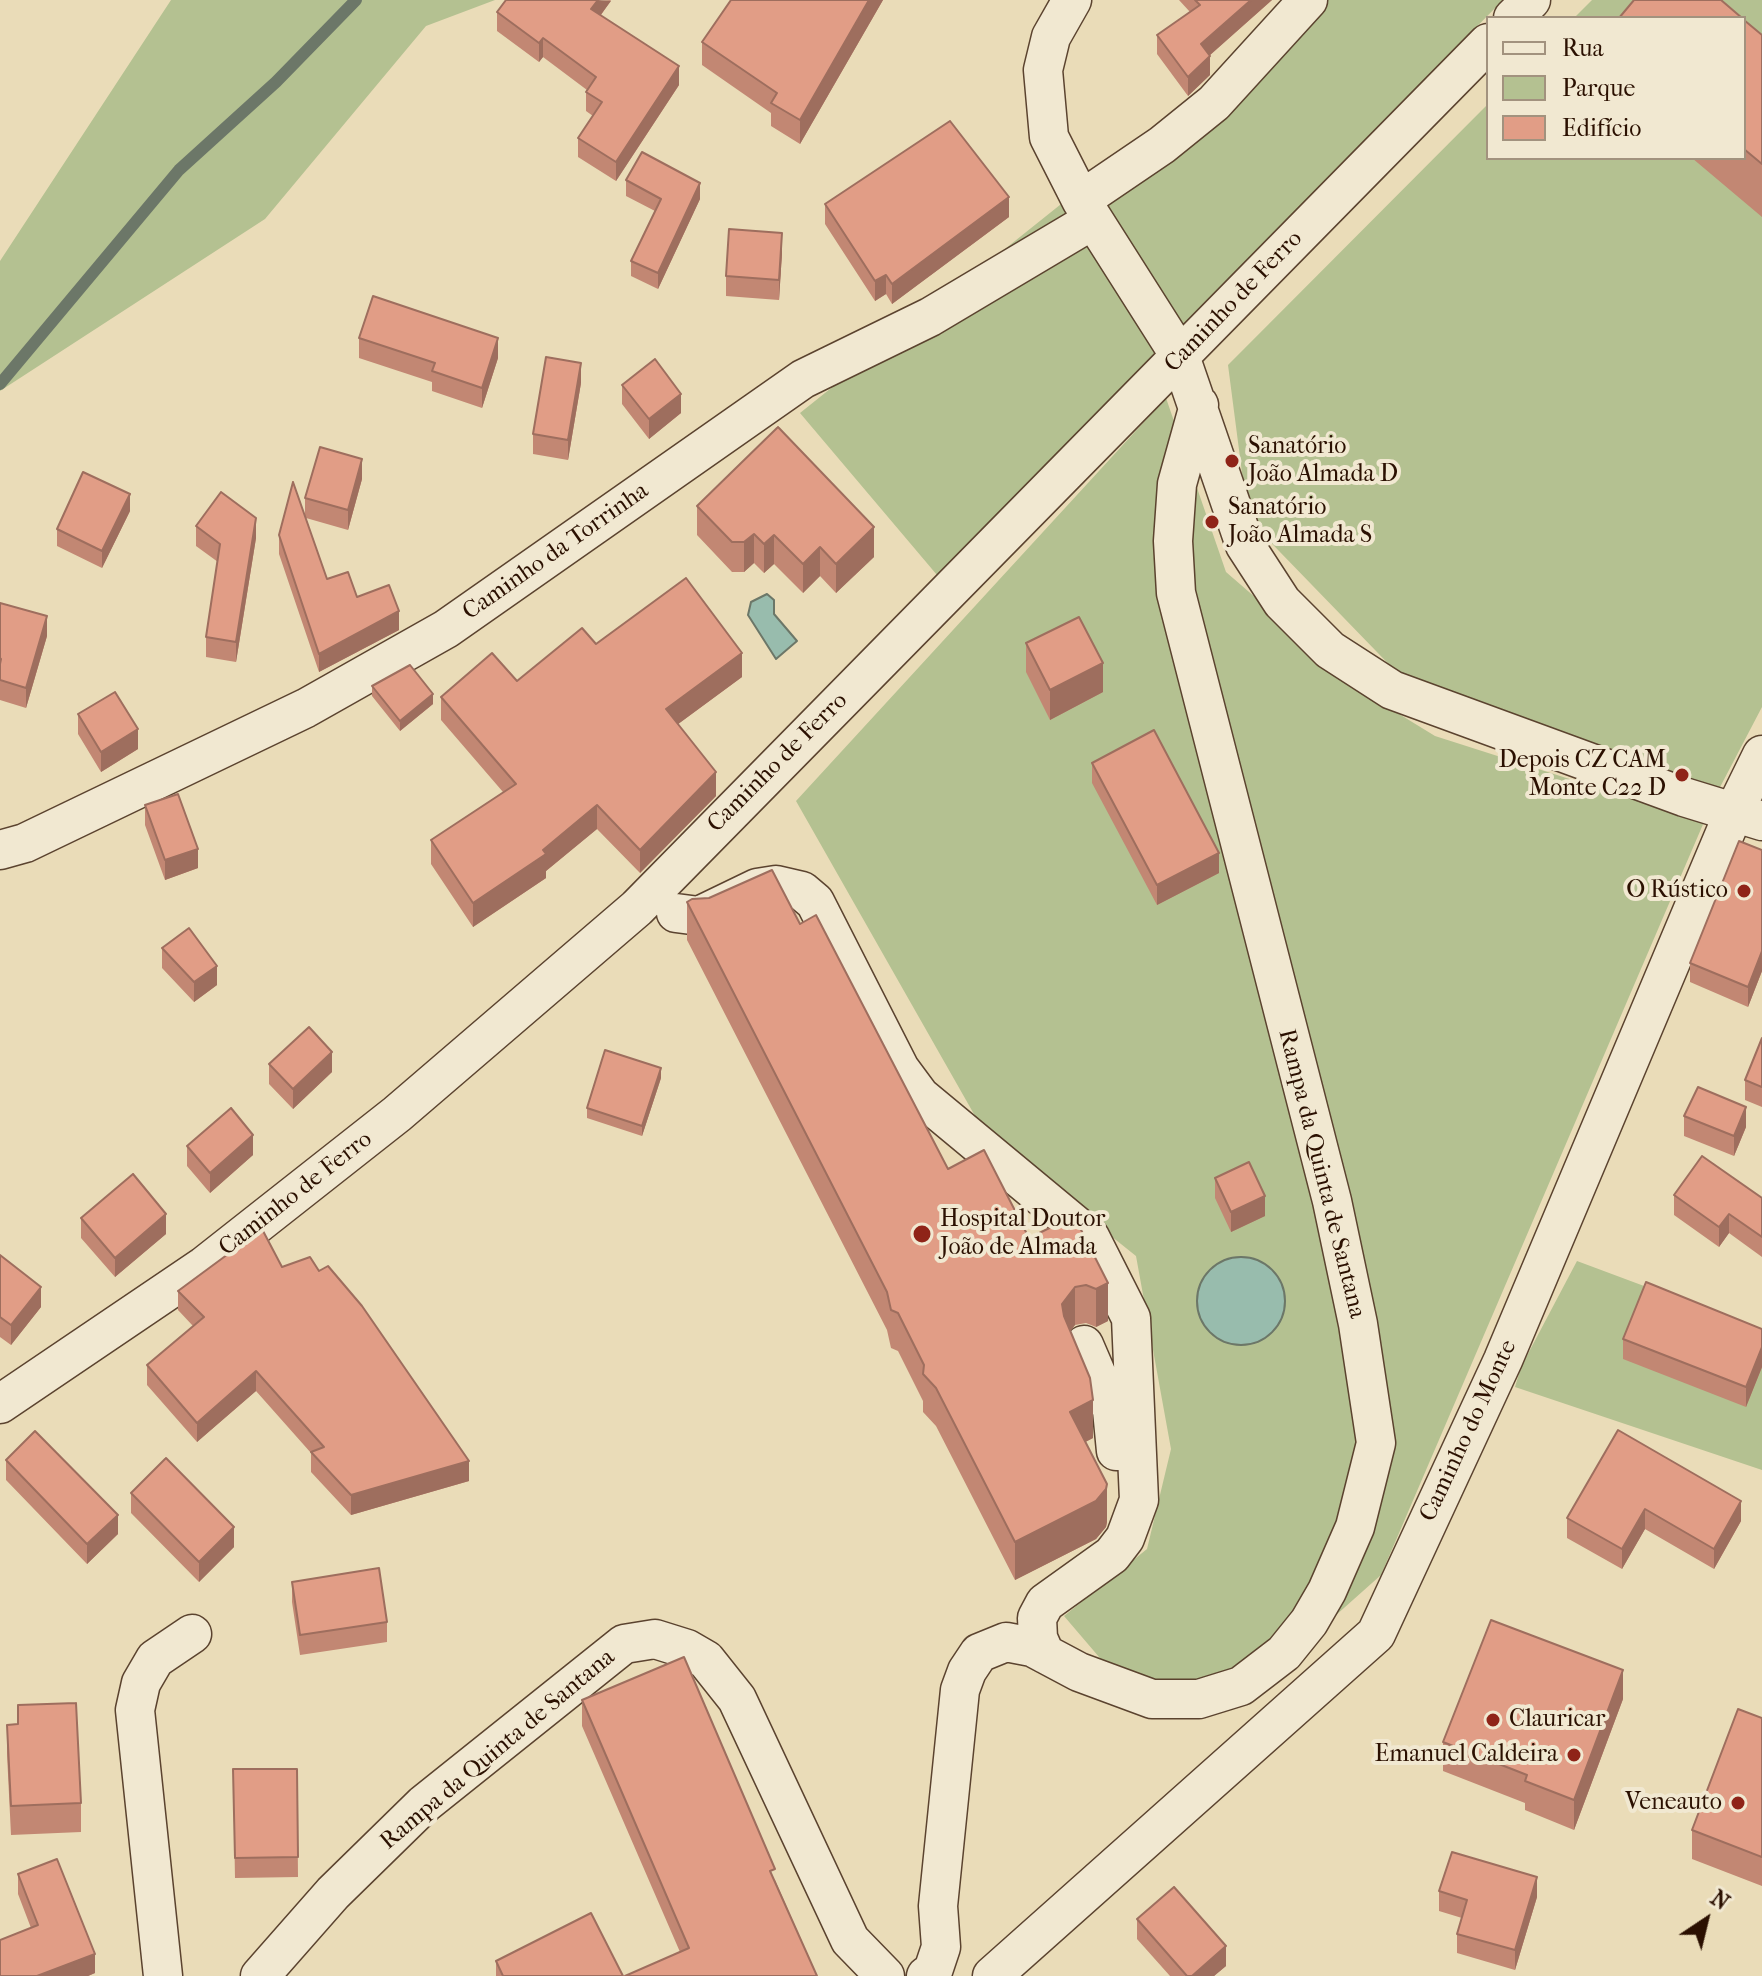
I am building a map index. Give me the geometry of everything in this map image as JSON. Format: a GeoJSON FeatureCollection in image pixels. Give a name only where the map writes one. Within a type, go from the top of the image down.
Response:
{"type":"FeatureCollection","features":[{"type":"Feature","properties":{"kind":"street"},"geometry":{"type":"LineString","coordinates":[[1072,0],[1051,37],[1043,70],[1043,101],[1049,137],[1087,210],[1180,356],[1245,545],[1282,602],[1330,650],[1392,690],[1748,816]]}},
{"type":"Feature","properties":{"kind":"street","name":"Caminho da Torrinha"},"geometry":{"type":"LineString","coordinates":[[0,850],[25,843],[306,708],[446,629],[803,379],[930,317],[1087,210],[1214,103],[1308,0]]}},
{"type":"Feature","properties":{"kind":"street"},"geometry":{"type":"LineString","coordinates":[[1515,16],[1531,0]]}},
{"type":"Feature","properties":{"kind":"street","name":"Caminho de Ferro"},"geometry":{"type":"LineString","coordinates":[[0,1404],[204,1266],[397,1114],[637,908],[1486,45]]}},
{"type":"Feature","properties":{"kind":"street","name":"Rampa da Quinta de Santana"},"geometry":{"type":"LineString","coordinates":[[926,1976],[933,1971],[941,1947],[938,1906],[960,1690],[967,1671],[979,1653],[1006,1642],[1032,1647],[1079,1672],[1152,1699],[1199,1699],[1241,1686],[1284,1653],[1309,1622],[1327,1591],[1355,1527],[1376,1443],[1358,1324],[1332,1201],[1176,593],[1173,541],[1177,484],[1199,405]]}},
{"type":"Feature","properties":{"kind":"street","name":"Caminho do Monte"},"geometry":{"type":"LineString","coordinates":[[992,1976],[1376,1634],[1748,816],[1762,755]]}},
{"type":"Feature","properties":{"kind":"street"},"geometry":{"type":"LineString","coordinates":[[676,913],[699,916],[757,888],[789,886],[802,891],[815,902],[900,1069],[920,1096],[1090,1237],[1131,1318],[1139,1500],[1125,1538],[1112,1555],[1045,1603],[1037,1618],[1038,1638],[1045,1654]]}},
{"type":"Feature","properties":{"kind":"street"},"geometry":{"type":"LineString","coordinates":[[1084,1345],[1112,1410],[1125,1538]]}},
{"type":"Feature","properties":{"kind":"street"},"geometry":{"type":"LineString","coordinates":[[163,1976],[135,1710],[141,1683],[155,1659],[192,1634]]}},
{"type":"Feature","properties":{"kind":"street","name":"Rampa da Quinta de Santana"},"geometry":{"type":"LineString","coordinates":[[260,1976],[333,1893],[424,1804],[624,1644],[655,1639],[687,1649],[706,1660],[737,1699],[850,1940],[885,1976]]}},
{"type":"Feature","properties":{"kind":"green space"},"geometry":{"type":"Polygon","coordinates":[[[171,0],[495,0],[426,26],[265,219],[0,391],[0,261],[171,0]]]}},
{"type":"Feature","properties":{"kind":"green space"},"geometry":{"type":"Polygon","coordinates":[[[1316,0],[1503,0],[937,575],[800,413],[1316,0]]]}},
{"type":"Feature","properties":{"kind":"green space"},"geometry":{"type":"Polygon","coordinates":[[[1592,0],[1762,0],[1762,707],[1718,791],[1407,683],[1248,519],[1228,365],[1486,106],[1486,160],[1746,160],[1746,16],[1576,16],[1592,0]]]}},
{"type":"Feature","properties":{"kind":"green space"},"geometry":{"type":"Polygon","coordinates":[[[1166,398],[1226,572],[1368,695],[1435,736],[1704,822],[1381,1575],[1262,1681],[1174,1686],[1105,1664],[1064,1616],[1147,1549],[1171,1449],[1136,1256],[987,1137],[796,801],[1166,398]]]}},
{"type":"Feature","properties":{"kind":"green space"},"geometry":{"type":"Polygon","coordinates":[[[1577,1261],[1762,1330],[1762,1470],[1515,1387],[1521,1367],[1577,1261]]]}},
{"type":"Feature","properties":{"kind":"shaded area"},"geometry":{"type":"Polygon","coordinates":[[[767,594],[774,600],[774,614],[797,641],[776,659],[748,615],[751,602],[767,594]]]}},
{"type":"Feature","properties":{"kind":"shaded area"},"geometry":{"type":"Polygon","coordinates":[[[1241,1257],[1258,1260],[1272,1270],[1282,1284],[1285,1301],[1282,1318],[1272,1332],[1258,1342],[1241,1345],[1224,1342],[1210,1332],[1200,1318],[1197,1301],[1200,1284],[1210,1270],[1224,1260],[1241,1257]]]}},
{"type":"Feature","properties":{"kind":"building"},"geometry":{"type":"Polygon","coordinates":[[[506,0],[598,0],[591,9],[679,66],[616,162],[578,138],[602,102],[586,92],[596,77],[543,38],[539,43],[497,12],[506,0]]]}},
{"type":"Feature","properties":{"kind":"building"},"geometry":{"type":"Polygon","coordinates":[[[731,0],[869,0],[800,120],[771,103],[777,93],[702,42],[731,0]]]}},
{"type":"Feature","properties":{"kind":"building"},"geometry":{"type":"Polygon","coordinates":[[[1195,0],[1251,0],[1201,44],[1210,56],[1188,77],[1157,35],[1200,5],[1195,0]]]}},
{"type":"Feature","properties":{"kind":"building"},"geometry":{"type":"Polygon","coordinates":[[[1634,0],[1721,0],[1740,16],[1621,16],[1634,0]]]}},
{"type":"Feature","properties":{"kind":"building"},"geometry":{"type":"Polygon","coordinates":[[[1746,22],[1762,35],[1762,164],[1746,151],[1746,22]]]}},
{"type":"Feature","properties":{"kind":"building"},"geometry":{"type":"Polygon","coordinates":[[[950,121],[1009,197],[892,284],[886,275],[875,281],[825,204],[950,121]]]}},
{"type":"Feature","properties":{"kind":"building"},"geometry":{"type":"Polygon","coordinates":[[[642,152],[700,183],[658,273],[631,261],[661,199],[626,180],[642,152]]]}},
{"type":"Feature","properties":{"kind":"building"},"geometry":{"type":"Polygon","coordinates":[[[729,229],[782,233],[779,280],[726,276],[729,229]]]}},
{"type":"Feature","properties":{"kind":"building"},"geometry":{"type":"Polygon","coordinates":[[[373,296],[498,338],[482,388],[432,371],[435,363],[359,338],[373,296]]]}},
{"type":"Feature","properties":{"kind":"building"},"geometry":{"type":"Polygon","coordinates":[[[546,357],[581,363],[568,440],[533,434],[546,357]]]}},
{"type":"Feature","properties":{"kind":"building"},"geometry":{"type":"Polygon","coordinates":[[[655,359],[681,394],[649,419],[622,385],[655,359]]]}},
{"type":"Feature","properties":{"kind":"building"},"geometry":{"type":"Polygon","coordinates":[[[778,427],[874,527],[836,564],[820,547],[803,564],[774,535],[764,544],[754,534],[744,542],[732,542],[697,506],[778,427]]]}},
{"type":"Feature","properties":{"kind":"building"},"geometry":{"type":"Polygon","coordinates":[[[320,447],[362,459],[348,510],[305,498],[320,447]]]}},
{"type":"Feature","properties":{"kind":"building"},"geometry":{"type":"Polygon","coordinates":[[[83,472],[130,494],[102,551],[57,529],[83,472]]]}},
{"type":"Feature","properties":{"kind":"building"},"geometry":{"type":"Polygon","coordinates":[[[293,482],[327,579],[348,572],[357,597],[389,585],[399,611],[319,654],[279,535],[293,482]]]}},
{"type":"Feature","properties":{"kind":"building"},"geometry":{"type":"Polygon","coordinates":[[[221,492],[256,518],[236,642],[206,637],[220,544],[196,526],[221,492]]]}},
{"type":"Feature","properties":{"kind":"building"},"geometry":{"type":"Polygon","coordinates":[[[686,578],[742,653],[666,709],[716,772],[640,850],[597,805],[543,850],[546,854],[473,903],[431,840],[516,784],[441,697],[492,653],[517,681],[582,628],[596,644],[686,578]]]}},
{"type":"Feature","properties":{"kind":"building"},"geometry":{"type":"Polygon","coordinates":[[[0,603],[47,616],[26,688],[0,680],[0,603]]]}},
{"type":"Feature","properties":{"kind":"building"},"geometry":{"type":"Polygon","coordinates":[[[1079,617],[1103,663],[1050,690],[1026,643],[1079,617]]]}},
{"type":"Feature","properties":{"kind":"building"},"geometry":{"type":"Polygon","coordinates":[[[410,665],[433,694],[400,721],[372,686],[410,665]]]}},
{"type":"Feature","properties":{"kind":"building"},"geometry":{"type":"Polygon","coordinates":[[[115,692],[138,729],[101,752],[78,714],[115,692]]]}},
{"type":"Feature","properties":{"kind":"building"},"geometry":{"type":"Polygon","coordinates":[[[1154,730],[1219,853],[1157,885],[1092,763],[1154,730]]]}},
{"type":"Feature","properties":{"kind":"building"},"geometry":{"type":"Polygon","coordinates":[[[178,794],[198,849],[165,860],[145,805],[178,794]]]}},
{"type":"Feature","properties":{"kind":"building"},"geometry":{"type":"Polygon","coordinates":[[[1739,841],[1762,850],[1762,951],[1748,987],[1690,963],[1739,841]]]}},
{"type":"Feature","properties":{"kind":"building","name":"Hospital Doutor João de Almada"},"geometry":{"type":"Polygon","coordinates":[[[772,870],[800,924],[816,915],[948,1169],[984,1150],[1029,1238],[1074,1216],[1108,1283],[1096,1289],[1086,1285],[1075,1287],[1062,1304],[1090,1378],[1093,1400],[1070,1412],[1107,1484],[1106,1489],[1096,1501],[1015,1542],[936,1388],[923,1374],[924,1365],[898,1313],[891,1310],[887,1292],[687,902],[709,898],[772,870]]]}},
{"type":"Feature","properties":{"kind":"building"},"geometry":{"type":"Polygon","coordinates":[[[189,928],[217,966],[194,982],[162,948],[189,928]]]}},
{"type":"Feature","properties":{"kind":"building"},"geometry":{"type":"Polygon","coordinates":[[[309,1027],[332,1052],[293,1089],[269,1064],[309,1027]]]}},
{"type":"Feature","properties":{"kind":"building"},"geometry":{"type":"Polygon","coordinates":[[[1762,1038],[1762,1087],[1745,1080],[1762,1038]]]}},
{"type":"Feature","properties":{"kind":"building"},"geometry":{"type":"Polygon","coordinates":[[[605,1050],[661,1068],[642,1126],[587,1108],[605,1050]]]}},
{"type":"Feature","properties":{"kind":"building"},"geometry":{"type":"Polygon","coordinates":[[[1698,1087],[1746,1107],[1734,1136],[1684,1116],[1698,1087]]]}},
{"type":"Feature","properties":{"kind":"building"},"geometry":{"type":"Polygon","coordinates":[[[231,1108],[253,1135],[210,1173],[187,1146],[231,1108]]]}},
{"type":"Feature","properties":{"kind":"building"},"geometry":{"type":"Polygon","coordinates":[[[1702,1156],[1762,1198],[1762,1237],[1729,1214],[1719,1227],[1674,1195],[1702,1156]]]}},
{"type":"Feature","properties":{"kind":"building"},"geometry":{"type":"Polygon","coordinates":[[[1249,1162],[1265,1196],[1231,1212],[1215,1178],[1249,1162]]]}},
{"type":"Feature","properties":{"kind":"building"},"geometry":{"type":"Polygon","coordinates":[[[133,1174],[166,1214],[115,1258],[81,1218],[133,1174]]]}},
{"type":"Feature","properties":{"kind":"building"},"geometry":{"type":"Polygon","coordinates":[[[262,1229],[282,1267],[310,1257],[319,1271],[328,1266],[362,1306],[469,1461],[351,1495],[311,1452],[324,1447],[256,1371],[197,1423],[147,1365],[204,1317],[178,1291],[262,1229]]]}},
{"type":"Feature","properties":{"kind":"building"},"geometry":{"type":"Polygon","coordinates":[[[0,1255],[41,1287],[11,1325],[0,1317],[0,1255]]]}},
{"type":"Feature","properties":{"kind":"building"},"geometry":{"type":"Polygon","coordinates":[[[1646,1282],[1762,1329],[1762,1347],[1746,1387],[1623,1339],[1646,1282]]]}},
{"type":"Feature","properties":{"kind":"building"},"geometry":{"type":"Polygon","coordinates":[[[1618,1430],[1741,1501],[1714,1549],[1645,1509],[1622,1549],[1567,1518],[1618,1430]]]}},
{"type":"Feature","properties":{"kind":"building"},"geometry":{"type":"Polygon","coordinates":[[[35,1431],[118,1515],[87,1544],[6,1460],[35,1431]]]}},
{"type":"Feature","properties":{"kind":"building"},"geometry":{"type":"Polygon","coordinates":[[[166,1458],[234,1527],[199,1562],[131,1493],[166,1458]]]}},
{"type":"Feature","properties":{"kind":"building"},"geometry":{"type":"Polygon","coordinates":[[[379,1568],[387,1622],[300,1635],[292,1582],[379,1568]]]}},
{"type":"Feature","properties":{"kind":"building"},"geometry":{"type":"Polygon","coordinates":[[[1491,1620],[1623,1670],[1574,1800],[1525,1781],[1527,1775],[1443,1742],[1491,1620]]]}},
{"type":"Feature","properties":{"kind":"building"},"geometry":{"type":"Polygon","coordinates":[[[684,1657],[775,1869],[770,1871],[817,1976],[625,1976],[689,1948],[582,1700],[684,1657]]]}},
{"type":"Feature","properties":{"kind":"building"},"geometry":{"type":"Polygon","coordinates":[[[76,1703],[81,1803],[11,1806],[7,1725],[18,1724],[18,1705],[76,1703]]]}},
{"type":"Feature","properties":{"kind":"building","name":"Veneauto"},"geometry":{"type":"Polygon","coordinates":[[[1738,1709],[1762,1718],[1762,1857],[1692,1830],[1738,1709]]]}},
{"type":"Feature","properties":{"kind":"building"},"geometry":{"type":"Polygon","coordinates":[[[233,1769],[297,1769],[298,1857],[235,1858],[233,1769]]]}},
{"type":"Feature","properties":{"kind":"building"},"geometry":{"type":"Polygon","coordinates":[[[1452,1852],[1537,1877],[1515,1950],[1457,1934],[1467,1900],[1439,1891],[1452,1852]]]}},
{"type":"Feature","properties":{"kind":"building"},"geometry":{"type":"Polygon","coordinates":[[[57,1859],[95,1954],[37,1976],[0,1976],[0,1940],[38,1925],[18,1874],[57,1859]]]}},
{"type":"Feature","properties":{"kind":"building"},"geometry":{"type":"Polygon","coordinates":[[[1174,1887],[1226,1946],[1192,1976],[1187,1976],[1137,1919],[1174,1887]]]}},
{"type":"Feature","properties":{"kind":"building"},"geometry":{"type":"Polygon","coordinates":[[[591,1913],[623,1976],[503,1976],[496,1961],[591,1913]]]}},
{"type":"Feature","properties":{"kind":"waterway"},"geometry":{"type":"LineString","coordinates":[[0,384],[179,170],[276,82],[356,0]]}},
{"type":"Feature","properties":{"kind":"place","name":"Sanatório João Almada D"},"geometry":{"type":"Point","coordinates":[1232,461]}},
{"type":"Feature","properties":{"kind":"place","name":"Sanatório João Almada S"},"geometry":{"type":"Point","coordinates":[1212,522]}},
{"type":"Feature","properties":{"kind":"place","name":"Depois CZ CAM Monte C22 D"},"geometry":{"type":"Point","coordinates":[1682,775]}},
{"type":"Feature","properties":{"kind":"place","name":"O Rústico"},"geometry":{"type":"Point","coordinates":[1744,891]}},
{"type":"Feature","properties":{"kind":"place","name":"Hospital Doutor João de Almada"},"geometry":{"type":"Point","coordinates":[922,1234]}},
{"type":"Feature","properties":{"kind":"place","name":"Clauricar"},"geometry":{"type":"Point","coordinates":[1493,1720]}},
{"type":"Feature","properties":{"kind":"place","name":"Emanuel Caldeira"},"geometry":{"type":"Point","coordinates":[1574,1755]}},
{"type":"Feature","properties":{"kind":"place","name":"Veneauto"},"geometry":{"type":"Point","coordinates":[1738,1803]}}]}
